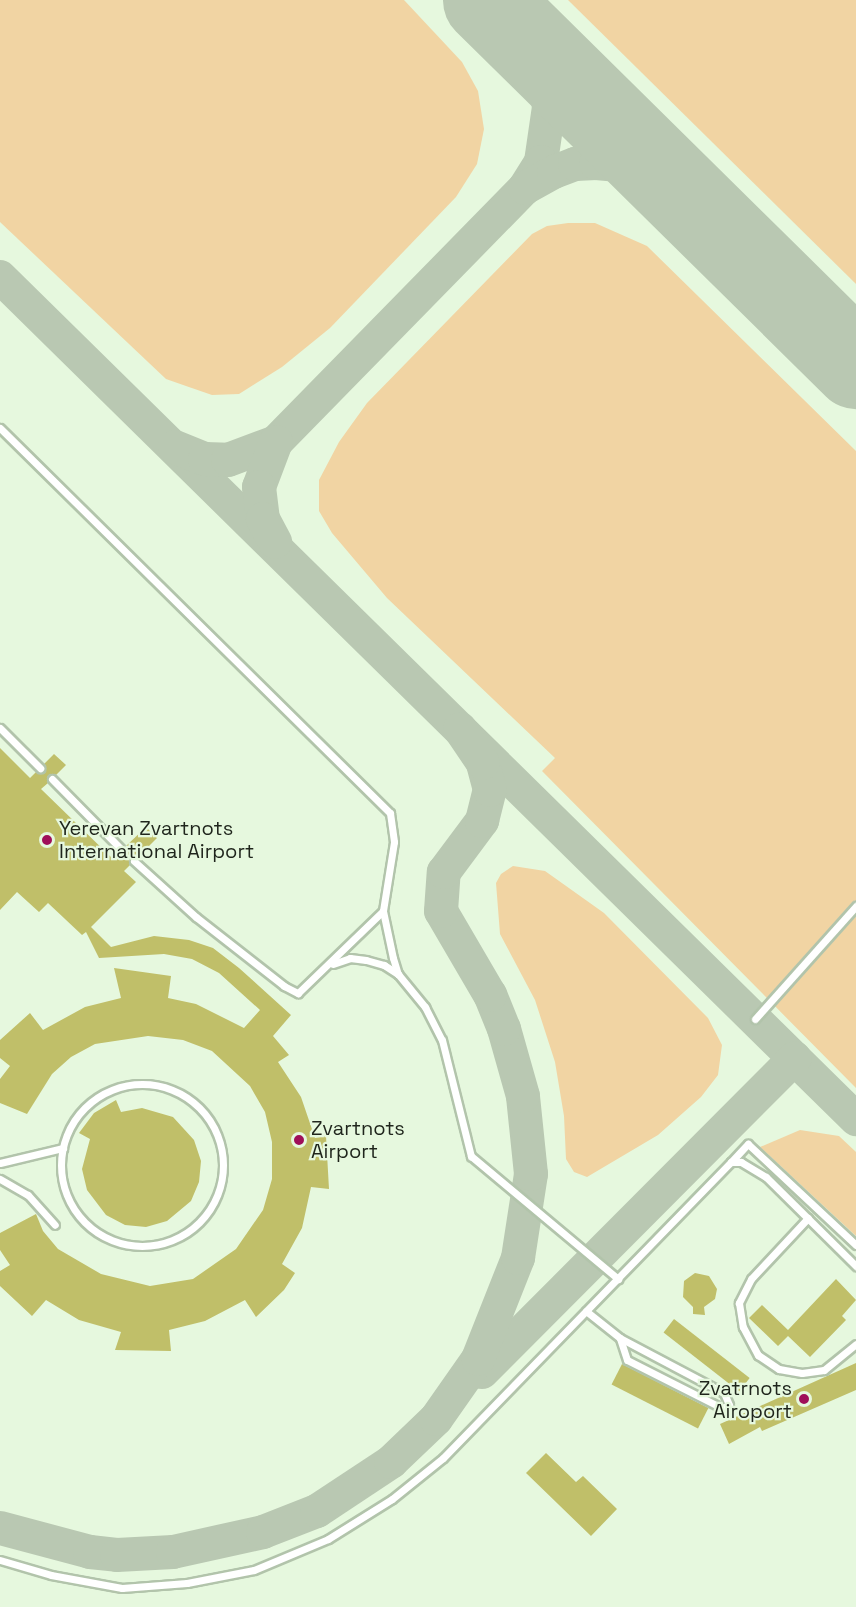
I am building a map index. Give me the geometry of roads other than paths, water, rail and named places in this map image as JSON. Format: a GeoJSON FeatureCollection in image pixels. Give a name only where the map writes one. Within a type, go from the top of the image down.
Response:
{"type":"FeatureCollection","features":[{"type":"Feature","properties":{"kind":"lane"},"geometry":{"type":"LineString","coordinates":[[0,428],[384,805],[395,831],[383,911],[398,974]]}},
{"type":"Feature","properties":{"kind":"lane"},"geometry":{"type":"LineString","coordinates":[[0,728],[40,768]]}},
{"type":"Feature","properties":{"kind":"lane"},"geometry":{"type":"LineString","coordinates":[[52,779],[122,850]]}},
{"type":"Feature","properties":{"kind":"lane"},"geometry":{"type":"LineString","coordinates":[[134,861],[196,917],[291,991],[303,991],[383,911]]}},
{"type":"Feature","properties":{"kind":"lane"},"geometry":{"type":"LineString","coordinates":[[755,1019],[856,906]]}},
{"type":"Feature","properties":{"kind":"lane"},"geometry":{"type":"LineString","coordinates":[[329,966],[350,958],[384,965],[398,974],[425,1008],[442,1040],[471,1156],[618,1279]]}},
{"type":"Feature","properties":{"kind":"lane"},"geometry":{"type":"LineString","coordinates":[[159,1085],[193,1101],[210,1120],[222,1150],[222,1182],[205,1216],[187,1233],[151,1245],[126,1244],[91,1228],[74,1209],[62,1179],[63,1148],[79,1113],[98,1096],[121,1086],[159,1085]]}},
{"type":"Feature","properties":{"kind":"lane"},"geometry":{"type":"LineString","coordinates":[[0,1560],[122,1588],[187,1583],[254,1570],[318,1543],[392,1499],[443,1458],[748,1144],[856,1245]]}},
{"type":"Feature","properties":{"kind":"lane"},"geometry":{"type":"LineString","coordinates":[[0,1163],[63,1148]]}},
{"type":"Feature","properties":{"kind":"lane"},"geometry":{"type":"LineString","coordinates":[[731,1162],[741,1161],[766,1178],[856,1266]]}},
{"type":"Feature","properties":{"kind":"lane"},"geometry":{"type":"LineString","coordinates":[[0,1179],[28,1195],[56,1225]]}},
{"type":"Feature","properties":{"kind":"lane"},"geometry":{"type":"LineString","coordinates":[[808,1218],[751,1279],[739,1303],[743,1327],[758,1355],[778,1369],[802,1373],[824,1370],[856,1344]]}},
{"type":"Feature","properties":{"kind":"lane"},"geometry":{"type":"LineString","coordinates":[[586,1311],[620,1338],[724,1393],[729,1405],[722,1408],[627,1360],[620,1338]]}},
{"type":"Feature","properties":{"kind":"place","name":"Yerevan Zvartnots International Airport"},"geometry":{"type":"Point","coordinates":[47,840]}},
{"type":"Feature","properties":{"kind":"place","name":"Zvartnots Airport"},"geometry":{"type":"Point","coordinates":[299,1140]}},
{"type":"Feature","properties":{"kind":"place","name":"Zvatrnots Airoport"},"geometry":{"type":"Point","coordinates":[804,1399]}}]}
